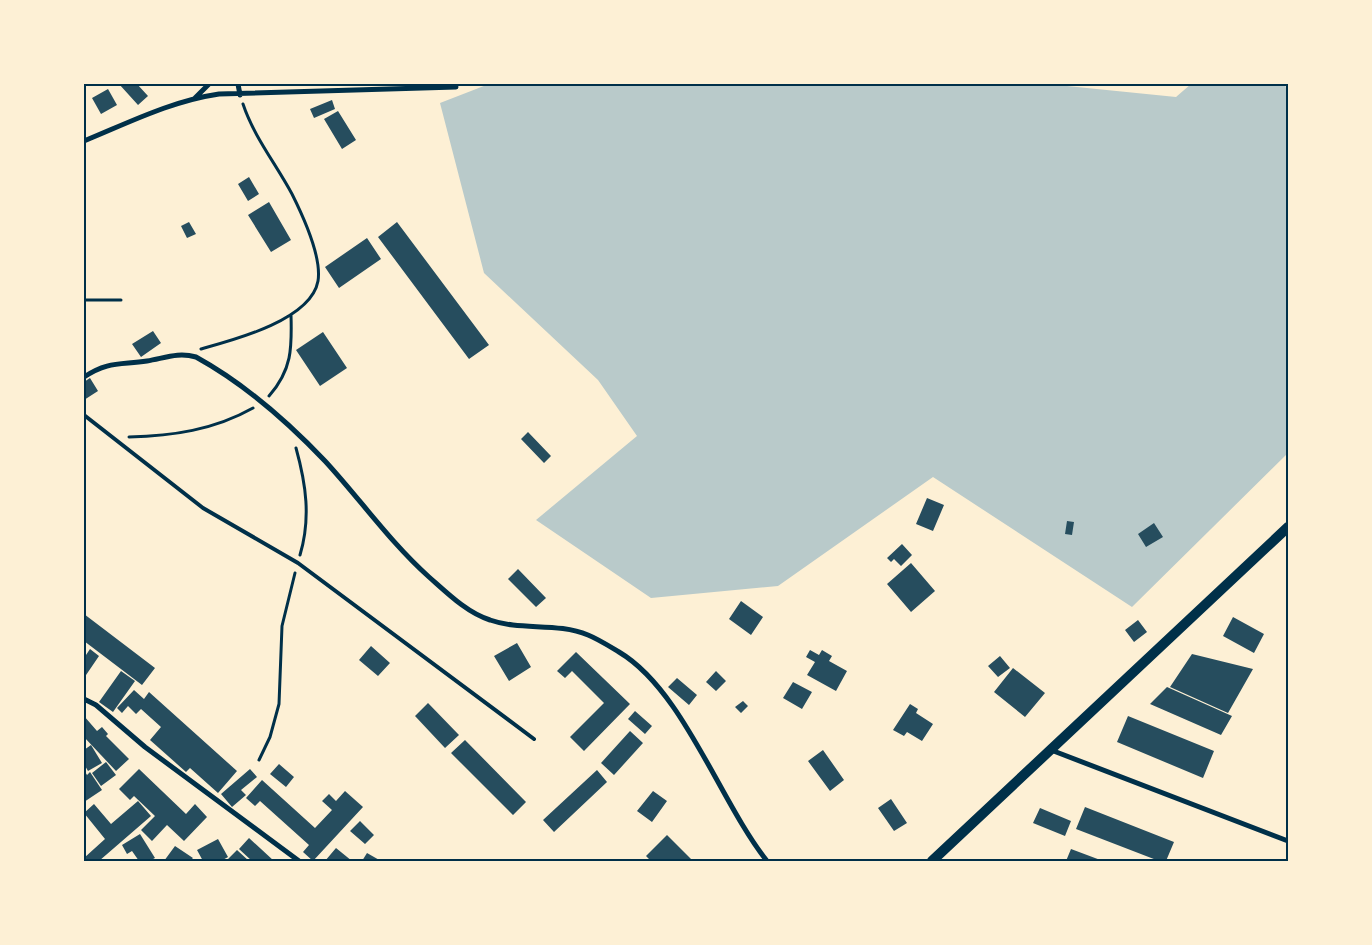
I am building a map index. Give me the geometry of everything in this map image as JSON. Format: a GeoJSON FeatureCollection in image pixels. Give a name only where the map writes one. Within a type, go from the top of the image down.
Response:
{"type":"FeatureCollection","features":[{"type":"Feature","properties":{"kind":"main road"},"geometry":{"type":"LineString","coordinates":[[932,861],[1178,633],[1288,528]]}},
{"type":"Feature","properties":{"kind":"street"},"geometry":{"type":"LineString","coordinates":[[194,98],[210,84]]}},
{"type":"Feature","properties":{"kind":"street"},"geometry":{"type":"LineString","coordinates":[[238,84],[240,95]]}},
{"type":"Feature","properties":{"kind":"street"},"geometry":{"type":"LineString","coordinates":[[84,141],[194,98],[218,94],[240,95],[456,87]]}},
{"type":"Feature","properties":{"kind":"street"},"geometry":{"type":"LineString","coordinates":[[84,377],[97,368],[110,363],[138,362],[183,353],[210,364],[264,402],[290,426],[325,462],[403,552],[463,606],[488,620],[516,627],[556,629],[587,634],[621,654],[654,682],[684,726],[738,817],[767,861]]}},
{"type":"Feature","properties":{"kind":"street"},"geometry":{"type":"LineString","coordinates":[[84,699],[96,705],[153,753],[299,861]]}},
{"type":"Feature","properties":{"kind":"street"},"geometry":{"type":"LineString","coordinates":[[1050,750],[1288,841]]}},
{"type":"Feature","properties":{"kind":"lane"},"geometry":{"type":"LineString","coordinates":[[84,415],[115,437],[203,508],[298,563],[534,739]]}},
{"type":"Feature","properties":{"kind":"path"},"geometry":{"type":"LineString","coordinates":[[183,353],[241,336],[291,315],[312,298],[318,280],[317,260],[308,228],[292,194],[254,130],[240,95]]}},
{"type":"Feature","properties":{"kind":"path"},"geometry":{"type":"LineString","coordinates":[[84,300],[121,300]]}},
{"type":"Feature","properties":{"kind":"path"},"geometry":{"type":"LineString","coordinates":[[115,437],[175,434],[206,427],[235,418],[264,402],[278,385],[289,364],[291,315]]}},
{"type":"Feature","properties":{"kind":"path"},"geometry":{"type":"LineString","coordinates":[[259,760],[270,737],[280,704],[282,626],[305,538],[306,490],[290,426]]}},
{"type":"Feature","properties":{"kind":"shaded area"},"geometry":{"type":"Polygon","coordinates":[[[489,84],[1067,84],[1067,86],[1176,97],[1191,84],[1285,84],[1288,97],[1288,453],[1132,607],[933,477],[778,586],[651,598],[536,520],[637,436],[598,380],[484,273],[440,103],[489,84]]]}},
{"type":"Feature","properties":{"kind":"building"},"geometry":{"type":"Polygon","coordinates":[[[119,84],[137,84],[148,96],[138,105],[119,84]]]}},
{"type":"Feature","properties":{"kind":"building"},"geometry":{"type":"Polygon","coordinates":[[[108,89],[117,105],[101,114],[92,98],[108,89]]]}},
{"type":"Feature","properties":{"kind":"building"},"geometry":{"type":"Polygon","coordinates":[[[332,100],[335,109],[314,118],[310,109],[332,100]]]}},
{"type":"Feature","properties":{"kind":"building"},"geometry":{"type":"Polygon","coordinates":[[[338,111],[356,140],[342,149],[324,119],[338,111]]]}},
{"type":"Feature","properties":{"kind":"building"},"geometry":{"type":"Polygon","coordinates":[[[249,177],[259,194],[248,201],[238,184],[249,177]]]}},
{"type":"Feature","properties":{"kind":"building"},"geometry":{"type":"Polygon","coordinates":[[[269,202],[291,240],[271,252],[248,215],[269,202]]]}},
{"type":"Feature","properties":{"kind":"building"},"geometry":{"type":"Polygon","coordinates":[[[189,222],[196,234],[187,238],[181,226],[189,222]]]}},
{"type":"Feature","properties":{"kind":"building"},"geometry":{"type":"Polygon","coordinates":[[[397,222],[489,345],[469,359],[378,237],[397,222]]]}},
{"type":"Feature","properties":{"kind":"building"},"geometry":{"type":"Polygon","coordinates":[[[367,238],[381,259],[339,288],[325,267],[367,238]]]}},
{"type":"Feature","properties":{"kind":"building"},"geometry":{"type":"Polygon","coordinates":[[[153,331],[161,343],[141,357],[132,344],[153,331]]]}},
{"type":"Feature","properties":{"kind":"building"},"geometry":{"type":"Polygon","coordinates":[[[323,332],[347,368],[320,386],[296,350],[323,332]]]}},
{"type":"Feature","properties":{"kind":"building"},"geometry":{"type":"Polygon","coordinates":[[[90,378],[98,391],[84,400],[84,382],[90,378]]]}},
{"type":"Feature","properties":{"kind":"building"},"geometry":{"type":"Polygon","coordinates":[[[528,432],[551,456],[544,463],[521,439],[528,432]]]}},
{"type":"Feature","properties":{"kind":"building"},"geometry":{"type":"Polygon","coordinates":[[[927,498],[944,505],[933,531],[916,524],[927,498]]]}},
{"type":"Feature","properties":{"kind":"building"},"geometry":{"type":"Polygon","coordinates":[[[1067,521],[1074,522],[1072,535],[1065,534],[1067,521]]]}},
{"type":"Feature","properties":{"kind":"building"},"geometry":{"type":"Polygon","coordinates":[[[1154,523],[1163,537],[1146,547],[1138,534],[1154,523]]]}},
{"type":"Feature","properties":{"kind":"building"},"geometry":{"type":"Polygon","coordinates":[[[902,544],[912,555],[901,566],[894,559],[891,562],[887,558],[902,544]]]}},
{"type":"Feature","properties":{"kind":"building"},"geometry":{"type":"Polygon","coordinates":[[[911,563],[935,591],[911,612],[887,584],[911,563]]]}},
{"type":"Feature","properties":{"kind":"building"},"geometry":{"type":"Polygon","coordinates":[[[518,569],[546,598],[536,607],[508,579],[518,569]]]}},
{"type":"Feature","properties":{"kind":"building"},"geometry":{"type":"Polygon","coordinates":[[[741,601],[763,617],[751,635],[729,619],[741,601]]]}},
{"type":"Feature","properties":{"kind":"building"},"geometry":{"type":"Polygon","coordinates":[[[84,614],[155,668],[142,685],[84,641],[84,614]]]}},
{"type":"Feature","properties":{"kind":"building"},"geometry":{"type":"Polygon","coordinates":[[[1233,617],[1264,634],[1254,653],[1223,636],[1233,617]]]}},
{"type":"Feature","properties":{"kind":"building"},"geometry":{"type":"Polygon","coordinates":[[[1138,620],[1147,632],[1134,642],[1125,630],[1138,620]]]}},
{"type":"Feature","properties":{"kind":"building"},"geometry":{"type":"Polygon","coordinates":[[[517,643],[531,667],[509,681],[494,656],[517,643]]]}},
{"type":"Feature","properties":{"kind":"building"},"geometry":{"type":"Polygon","coordinates":[[[371,646],[390,663],[378,676],[359,660],[371,646]]]}},
{"type":"Feature","properties":{"kind":"building"},"geometry":{"type":"Polygon","coordinates":[[[90,649],[99,656],[84,678],[84,658],[90,649]]]}},
{"type":"Feature","properties":{"kind":"building"},"geometry":{"type":"Polygon","coordinates":[[[810,650],[819,655],[822,650],[832,656],[829,661],[847,671],[836,691],[807,675],[815,662],[806,657],[810,650]]]}},
{"type":"Feature","properties":{"kind":"building"},"geometry":{"type":"Polygon","coordinates":[[[576,652],[630,704],[584,751],[570,737],[604,703],[572,671],[565,678],[557,671],[576,652]]]}},
{"type":"Feature","properties":{"kind":"building"},"geometry":{"type":"Polygon","coordinates":[[[1192,654],[1253,669],[1228,713],[1170,687],[1192,654]]]}},
{"type":"Feature","properties":{"kind":"building"},"geometry":{"type":"Polygon","coordinates":[[[1000,656],[1010,668],[998,677],[988,666],[1000,656]]]}},
{"type":"Feature","properties":{"kind":"building"},"geometry":{"type":"Polygon","coordinates":[[[1013,668],[1045,693],[1025,717],[994,692],[1013,668]]]}},
{"type":"Feature","properties":{"kind":"building"},"geometry":{"type":"Polygon","coordinates":[[[121,671],[135,681],[113,712],[99,702],[121,671]]]}},
{"type":"Feature","properties":{"kind":"building"},"geometry":{"type":"Polygon","coordinates":[[[716,671],[726,681],[716,691],[706,682],[716,671]]]}},
{"type":"Feature","properties":{"kind":"building"},"geometry":{"type":"Polygon","coordinates":[[[677,678],[697,695],[689,705],[668,687],[677,678]]]}},
{"type":"Feature","properties":{"kind":"building"},"geometry":{"type":"Polygon","coordinates":[[[793,682],[812,692],[802,709],[783,698],[793,682]]]}},
{"type":"Feature","properties":{"kind":"building"},"geometry":{"type":"Polygon","coordinates":[[[1167,687],[1232,716],[1221,735],[1150,704],[1167,687]]]}},
{"type":"Feature","properties":{"kind":"building"},"geometry":{"type":"Polygon","coordinates":[[[134,690],[144,699],[149,692],[237,771],[218,793],[190,768],[186,772],[150,740],[161,727],[141,709],[136,714],[128,706],[122,713],[117,708],[134,690]]]}},
{"type":"Feature","properties":{"kind":"building"},"geometry":{"type":"Polygon","coordinates":[[[743,701],[748,706],[741,713],[735,707],[743,701]]]}},
{"type":"Feature","properties":{"kind":"building"},"geometry":{"type":"Polygon","coordinates":[[[428,703],[459,735],[445,748],[415,716],[428,703]]]}},
{"type":"Feature","properties":{"kind":"building"},"geometry":{"type":"Polygon","coordinates":[[[910,704],[918,709],[916,713],[933,724],[922,741],[907,732],[904,736],[893,730],[910,704]]]}},
{"type":"Feature","properties":{"kind":"building"},"geometry":{"type":"Polygon","coordinates":[[[635,711],[652,726],[645,734],[628,719],[635,711]]]}},
{"type":"Feature","properties":{"kind":"building"},"geometry":{"type":"Polygon","coordinates":[[[84,716],[97,731],[102,727],[108,734],[106,736],[129,759],[116,771],[84,737],[84,716]]]}},
{"type":"Feature","properties":{"kind":"building"},"geometry":{"type":"Polygon","coordinates":[[[1128,716],[1214,751],[1203,778],[1117,742],[1128,716]]]}},
{"type":"Feature","properties":{"kind":"building"},"geometry":{"type":"Polygon","coordinates":[[[630,731],[643,743],[614,775],[601,763],[630,731]]]}},
{"type":"Feature","properties":{"kind":"building"},"geometry":{"type":"Polygon","coordinates":[[[465,740],[526,802],[513,815],[451,753],[465,740]]]}},
{"type":"Feature","properties":{"kind":"building"},"geometry":{"type":"Polygon","coordinates":[[[91,745],[102,763],[88,771],[84,764],[84,750],[91,745]]]}},
{"type":"Feature","properties":{"kind":"building"},"geometry":{"type":"Polygon","coordinates":[[[823,750],[844,780],[830,791],[808,761],[823,750]]]}},
{"type":"Feature","properties":{"kind":"building"},"geometry":{"type":"Polygon","coordinates":[[[106,762],[116,775],[101,786],[92,773],[106,762]]]}},
{"type":"Feature","properties":{"kind":"building"},"geometry":{"type":"Polygon","coordinates":[[[279,764],[294,777],[286,787],[270,774],[279,764]]]}},
{"type":"Feature","properties":{"kind":"building"},"geometry":{"type":"Polygon","coordinates":[[[139,769],[186,814],[195,804],[207,817],[184,841],[167,825],[152,841],[141,830],[155,816],[134,796],[130,800],[119,789],[139,769]]]}},
{"type":"Feature","properties":{"kind":"building"},"geometry":{"type":"Polygon","coordinates":[[[250,769],[257,777],[241,790],[246,795],[232,807],[221,794],[250,769]]]}},
{"type":"Feature","properties":{"kind":"building"},"geometry":{"type":"Polygon","coordinates":[[[84,770],[87,775],[90,772],[102,790],[84,802],[84,770]]]}},
{"type":"Feature","properties":{"kind":"building"},"geometry":{"type":"Polygon","coordinates":[[[597,770],[607,782],[554,832],[543,820],[597,770]]]}},
{"type":"Feature","properties":{"kind":"building"},"geometry":{"type":"Polygon","coordinates":[[[262,780],[315,828],[332,810],[322,801],[329,794],[336,801],[345,791],[363,807],[313,861],[303,852],[309,845],[260,801],[255,806],[246,798],[262,780]]]}},
{"type":"Feature","properties":{"kind":"building"},"geometry":{"type":"Polygon","coordinates":[[[653,791],[667,801],[652,822],[637,811],[653,791]]]}},
{"type":"Feature","properties":{"kind":"building"},"geometry":{"type":"Polygon","coordinates":[[[891,799],[907,823],[894,831],[878,808],[891,799]]]}},
{"type":"Feature","properties":{"kind":"building"},"geometry":{"type":"Polygon","coordinates":[[[138,801],[151,816],[99,861],[85,861],[84,858],[105,839],[84,813],[94,804],[111,824],[138,801]]]}},
{"type":"Feature","properties":{"kind":"building"},"geometry":{"type":"Polygon","coordinates":[[[1085,807],[1174,842],[1166,861],[1159,861],[1076,829],[1085,807]]]}},
{"type":"Feature","properties":{"kind":"building"},"geometry":{"type":"Polygon","coordinates":[[[1040,808],[1071,821],[1065,836],[1033,823],[1040,808]]]}},
{"type":"Feature","properties":{"kind":"building"},"geometry":{"type":"Polygon","coordinates":[[[360,821],[374,835],[365,844],[350,831],[360,821]]]}},
{"type":"Feature","properties":{"kind":"building"},"geometry":{"type":"Polygon","coordinates":[[[140,834],[155,858],[149,861],[139,861],[132,851],[127,854],[122,845],[140,834]]]}},
{"type":"Feature","properties":{"kind":"building"},"geometry":{"type":"Polygon","coordinates":[[[667,835],[693,861],[651,861],[646,856],[667,835]]]}},
{"type":"Feature","properties":{"kind":"building"},"geometry":{"type":"Polygon","coordinates":[[[249,838],[274,861],[252,861],[239,849],[249,838]]]}},
{"type":"Feature","properties":{"kind":"building"},"geometry":{"type":"Polygon","coordinates":[[[218,839],[228,857],[221,861],[203,861],[197,850],[218,839]]]}},
{"type":"Feature","properties":{"kind":"building"},"geometry":{"type":"Polygon","coordinates":[[[175,846],[193,858],[190,861],[164,861],[175,846]]]}},
{"type":"Feature","properties":{"kind":"building"},"geometry":{"type":"Polygon","coordinates":[[[336,848],[352,861],[325,861],[336,848]]]}},
{"type":"Feature","properties":{"kind":"building"},"geometry":{"type":"Polygon","coordinates":[[[1071,849],[1103,861],[1066,861],[1071,849]]]}},
{"type":"Feature","properties":{"kind":"building"},"geometry":{"type":"Polygon","coordinates":[[[237,850],[249,861],[226,861],[237,850]]]}},
{"type":"Feature","properties":{"kind":"building"},"geometry":{"type":"Polygon","coordinates":[[[367,853],[381,861],[362,861],[367,853]]]}}]}
